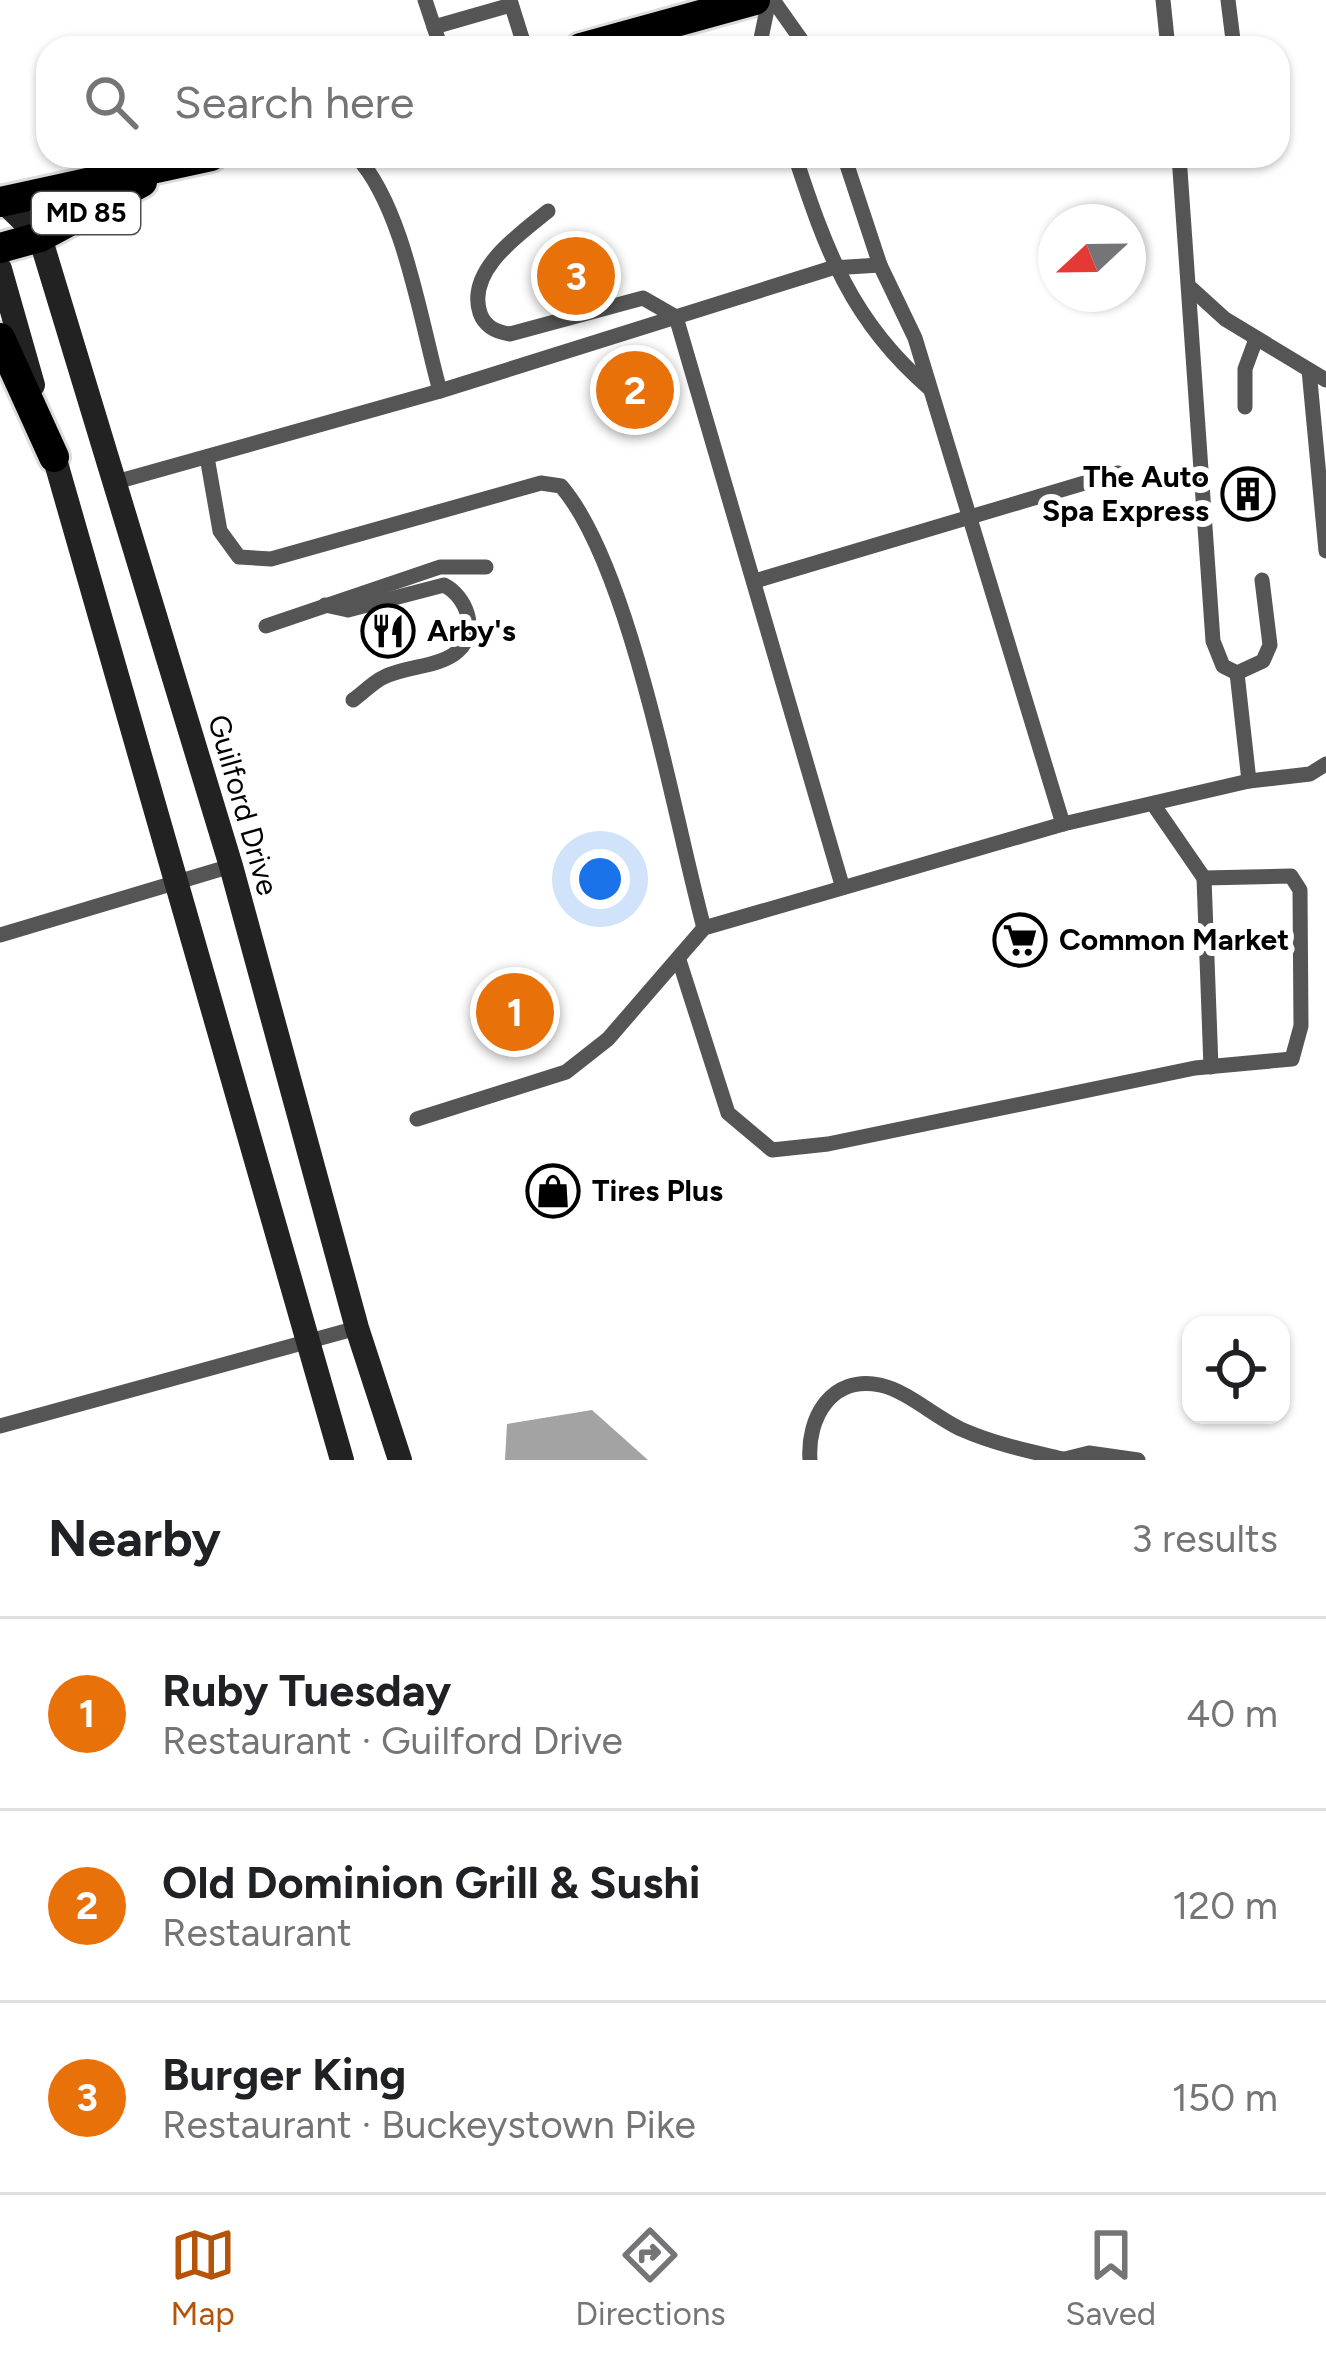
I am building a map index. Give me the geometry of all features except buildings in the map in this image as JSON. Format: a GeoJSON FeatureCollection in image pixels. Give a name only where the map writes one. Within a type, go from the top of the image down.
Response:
{"type":"FeatureCollection","features":[{"type":"Feature","properties":{"kind":"main road"},"geometry":{"type":"LineString","coordinates":[[624,36],[754,0]]}},
{"type":"Feature","properties":{"kind":"main road","name":"MD 85"},"geometry":{"type":"LineString","coordinates":[[1,203],[168,168]]}},
{"type":"Feature","properties":{"kind":"main road","name":"MD 85"},"geometry":{"type":"LineString","coordinates":[[0,248],[40,237],[168,168]]}},
{"type":"Feature","properties":{"kind":"main road","name":"Guilford Drive"},"geometry":{"type":"LineString","coordinates":[[1,203],[40,237],[231,866],[357,1328],[400,1460]]}},
{"type":"Feature","properties":{"kind":"main road"},"geometry":{"type":"LineString","coordinates":[[0,269],[343,1460]]}},
{"type":"Feature","properties":{"kind":"main road"},"geometry":{"type":"LineString","coordinates":[[0,338],[54,457]]}},
{"type":"Feature","properties":{"kind":"lane"},"geometry":{"type":"LineString","coordinates":[[425,0],[437,36]]}},
{"type":"Feature","properties":{"kind":"lane"},"geometry":{"type":"LineString","coordinates":[[762,36],[771,0]]}},
{"type":"Feature","properties":{"kind":"lane"},"geometry":{"type":"LineString","coordinates":[[771,0],[798,36]]}},
{"type":"Feature","properties":{"kind":"lane"},"geometry":{"type":"LineString","coordinates":[[1163,0],[1167,36]]}},
{"type":"Feature","properties":{"kind":"lane"},"geometry":{"type":"LineString","coordinates":[[1228,0],[1232,36]]}},
{"type":"Feature","properties":{"kind":"lane"},"geometry":{"type":"LineString","coordinates":[[434,27],[510,2],[521,36]]}},
{"type":"Feature","properties":{"kind":"lane"},"geometry":{"type":"LineString","coordinates":[[364,168],[380,191],[400,246],[440,392]]}},
{"type":"Feature","properties":{"kind":"lane"},"geometry":{"type":"LineString","coordinates":[[799,168],[832,268],[903,365],[931,389]]}},
{"type":"Feature","properties":{"kind":"lane"},"geometry":{"type":"LineString","coordinates":[[848,168],[880,265],[931,389],[1063,824]]}},
{"type":"Feature","properties":{"kind":"lane"},"geometry":{"type":"LineString","coordinates":[[1180,168],[1214,641],[1216,657],[1237,673],[1249,781]]}},
{"type":"Feature","properties":{"kind":"lane"},"geometry":{"type":"LineString","coordinates":[[548,211],[488,269],[478,296],[486,324],[510,334],[643,298],[676,317],[842,885]]}},
{"type":"Feature","properties":{"kind":"lane"},"geometry":{"type":"LineString","coordinates":[[116,482],[440,392],[832,268],[880,265]]}},
{"type":"Feature","properties":{"kind":"lane"},"geometry":{"type":"LineString","coordinates":[[1192,289],[1256,338],[1326,380]]}},
{"type":"Feature","properties":{"kind":"lane"},"geometry":{"type":"LineString","coordinates":[[1245,407],[1245,369],[1256,338]]}},
{"type":"Feature","properties":{"kind":"lane"},"geometry":{"type":"LineString","coordinates":[[1310,370],[1326,551]]}},
{"type":"Feature","properties":{"kind":"lane"},"geometry":{"type":"LineString","coordinates":[[207,457],[220,531],[239,557],[271,559],[542,483],[561,486],[578,505],[611,586],[704,928]]}},
{"type":"Feature","properties":{"kind":"lane"},"geometry":{"type":"LineString","coordinates":[[755,581],[1118,472]]}},
{"type":"Feature","properties":{"kind":"lane"},"geometry":{"type":"LineString","coordinates":[[266,626],[440,567],[486,567]]}},
{"type":"Feature","properties":{"kind":"lane"},"geometry":{"type":"LineString","coordinates":[[1237,673],[1264,661],[1270,645],[1262,580]]}},
{"type":"Feature","properties":{"kind":"lane"},"geometry":{"type":"LineString","coordinates":[[325,605],[347,610],[444,585],[455,590],[469,619],[467,638],[457,653],[383,677],[353,700]]}},
{"type":"Feature","properties":{"kind":"lane"},"geometry":{"type":"LineString","coordinates":[[417,1120],[566,1072],[608,1039],[704,928],[1063,824],[1249,781],[1310,774],[1326,764]]}},
{"type":"Feature","properties":{"kind":"lane"},"geometry":{"type":"LineString","coordinates":[[1153,804],[1204,878],[1211,1067]]}},
{"type":"Feature","properties":{"kind":"lane"},"geometry":{"type":"LineString","coordinates":[[0,935],[231,866]]}},
{"type":"Feature","properties":{"kind":"lane"},"geometry":{"type":"LineString","coordinates":[[679,960],[728,1113],[772,1150],[1211,1067],[1292,1060],[1301,1026],[1300,890],[1291,876],[1204,878]]}},
{"type":"Feature","properties":{"kind":"lane"},"geometry":{"type":"LineString","coordinates":[[0,1426],[357,1328]]}},
{"type":"Feature","properties":{"kind":"lane"},"geometry":{"type":"LineString","coordinates":[[810,1460],[808,1435],[826,1398],[849,1385],[882,1385],[958,1428],[1062,1460],[1089,1453],[1138,1460]]}},
{"type":"Feature","properties":{"kind":"shaded area"},"geometry":{"type":"Polygon","coordinates":[[[592,1410],[648,1460],[505,1460],[507,1424],[592,1410]]]}},
{"type":"Feature","properties":{"kind":"place","name":"Burger King"},"geometry":{"type":"Point","coordinates":[576,276]}},
{"type":"Feature","properties":{"kind":"place","name":"Old Dominion Grill & Sushi"},"geometry":{"type":"Point","coordinates":[635,390]}},
{"type":"Feature","properties":{"kind":"place","name":"The Auto Spa Express"},"geometry":{"type":"Point","coordinates":[1248,494]}},
{"type":"Feature","properties":{"kind":"place","name":"Arby's"},"geometry":{"type":"Point","coordinates":[388,631]}},
{"type":"Feature","properties":{"kind":"place","name":"Common Market"},"geometry":{"type":"Point","coordinates":[1020,940]}},
{"type":"Feature","properties":{"kind":"place","name":"Ruby Tuesday"},"geometry":{"type":"Point","coordinates":[515,1012]}},
{"type":"Feature","properties":{"kind":"place","name":"Tires Plus"},"geometry":{"type":"Point","coordinates":[553,1191]}}]}
